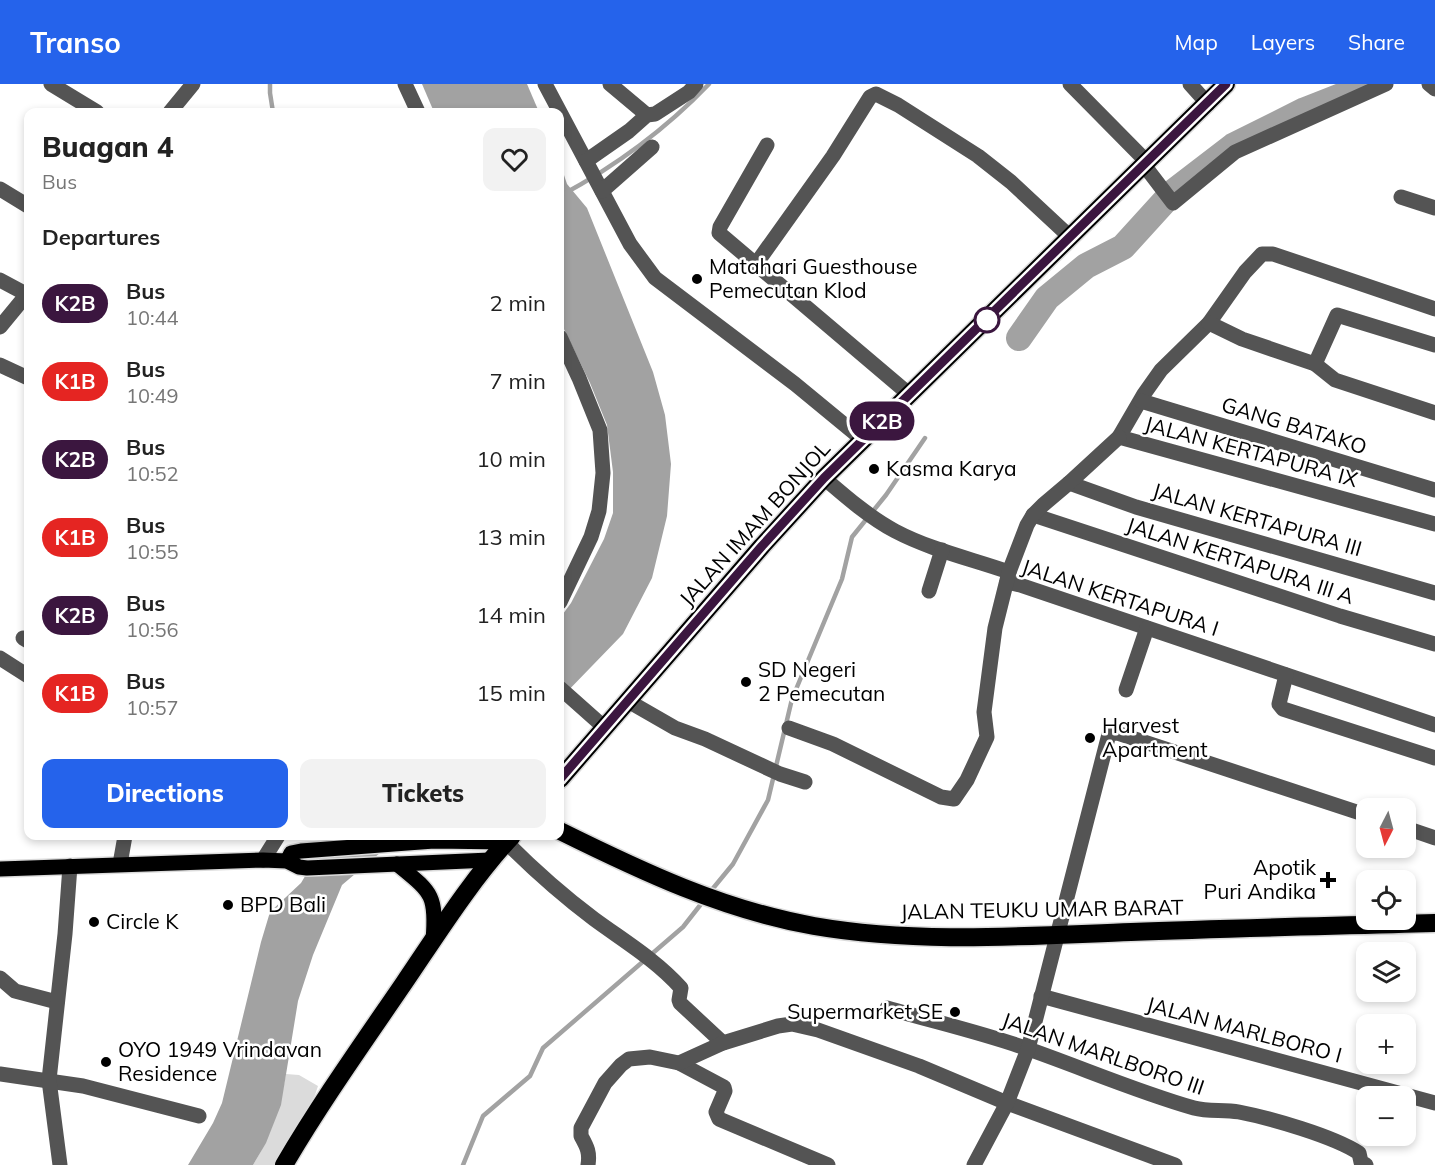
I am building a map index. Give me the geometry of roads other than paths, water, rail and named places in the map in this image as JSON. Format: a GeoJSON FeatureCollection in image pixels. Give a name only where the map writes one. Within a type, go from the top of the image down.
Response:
{"type":"FeatureCollection","features":[{"type":"Feature","properties":{"kind":"highway","name":"JALAN IMAM BONJOL"},"geometry":{"type":"LineString","coordinates":[[564,774],[824,478],[991,317],[1070,236],[1226,84]]}},
{"type":"Feature","properties":{"kind":"highway","name":"JALAN TEUKU UMAR BARAT"},"geometry":{"type":"LineString","coordinates":[[564,833],[683,889],[727,904],[812,926],[873,933],[946,937],[1435,923]]}},
{"type":"Feature","properties":{"kind":"highway"},"geometry":{"type":"LineString","coordinates":[[284,1165],[356,1052],[433,940],[490,860],[508,840]]}},
{"type":"Feature","properties":{"kind":"main road"},"geometry":{"type":"LineString","coordinates":[[287,861],[291,853],[301,851],[476,840]]}},
{"type":"Feature","properties":{"kind":"main road"},"geometry":{"type":"LineString","coordinates":[[0,868],[263,860],[287,861],[307,868],[490,860]]}},
{"type":"Feature","properties":{"kind":"main road"},"geometry":{"type":"LineString","coordinates":[[394,864],[430,894],[434,912],[433,940]]}},
{"type":"Feature","properties":{"kind":"street"},"geometry":{"type":"LineString","coordinates":[[51,84],[90,108]]}},
{"type":"Feature","properties":{"kind":"street"},"geometry":{"type":"LineString","coordinates":[[173,108],[194,84]]}},
{"type":"Feature","properties":{"kind":"street"},"geometry":{"type":"LineString","coordinates":[[405,84],[416,108]]}},
{"type":"Feature","properties":{"kind":"street"},"geometry":{"type":"LineString","coordinates":[[545,84],[558,108]]}},
{"type":"Feature","properties":{"kind":"street"},"geometry":{"type":"LineString","coordinates":[[610,84],[647,115]]}},
{"type":"Feature","properties":{"kind":"street"},"geometry":{"type":"LineString","coordinates":[[589,166],[647,115],[655,114],[687,93],[696,84]]}},
{"type":"Feature","properties":{"kind":"street"},"geometry":{"type":"LineString","coordinates":[[1070,84],[1145,164],[1173,203],[1235,152],[1386,84]]}},
{"type":"Feature","properties":{"kind":"street"},"geometry":{"type":"LineString","coordinates":[[1190,84],[1208,104]]}},
{"type":"Feature","properties":{"kind":"street"},"geometry":{"type":"LineString","coordinates":[[1429,84],[1435,89]]}},
{"type":"Feature","properties":{"kind":"street"},"geometry":{"type":"LineString","coordinates":[[756,264],[833,156],[870,97],[876,94],[978,156],[1011,182],[1070,236]]}},
{"type":"Feature","properties":{"kind":"street"},"geometry":{"type":"LineString","coordinates":[[564,119],[630,244],[655,278],[795,384],[863,440]]}},
{"type":"Feature","properties":{"kind":"street"},"geometry":{"type":"LineString","coordinates":[[767,145],[718,230],[910,394]]}},
{"type":"Feature","properties":{"kind":"street"},"geometry":{"type":"LineString","coordinates":[[601,189],[652,147]]}},
{"type":"Feature","properties":{"kind":"street"},"geometry":{"type":"LineString","coordinates":[[0,189],[24,204]]}},
{"type":"Feature","properties":{"kind":"street"},"geometry":{"type":"LineString","coordinates":[[1401,197],[1435,208]]}},
{"type":"Feature","properties":{"kind":"street","name":"JALAN KERTAPURA IX"},"geometry":{"type":"LineString","coordinates":[[1435,309],[1265,253],[1258,256],[1245,272],[1209,323],[1161,370],[1119,437],[1435,525]]}},
{"type":"Feature","properties":{"kind":"street"},"geometry":{"type":"LineString","coordinates":[[0,280],[24,292]]}},
{"type":"Feature","properties":{"kind":"street"},"geometry":{"type":"LineString","coordinates":[[0,327],[24,299]]}},
{"type":"Feature","properties":{"kind":"street"},"geometry":{"type":"LineString","coordinates":[[1315,364],[1337,315],[1435,345]]}},
{"type":"Feature","properties":{"kind":"street"},"geometry":{"type":"LineString","coordinates":[[1209,323],[1242,339],[1315,364],[1335,380],[1435,413]]}},
{"type":"Feature","properties":{"kind":"street"},"geometry":{"type":"LineString","coordinates":[[564,346],[600,430],[603,473],[599,511],[591,537],[567,571]]}},
{"type":"Feature","properties":{"kind":"street"},"geometry":{"type":"LineString","coordinates":[[0,365],[24,376]]}},
{"type":"Feature","properties":{"kind":"street","name":"GANG BATAKO"},"geometry":{"type":"LineString","coordinates":[[1141,400],[1435,490]]}},
{"type":"Feature","properties":{"kind":"street"},"geometry":{"type":"LineString","coordinates":[[824,478],[878,521],[910,538],[1008,577],[1019,544],[1033,515],[1119,437]]}},
{"type":"Feature","properties":{"kind":"street","name":"JALAN KERTAPURA III"},"geometry":{"type":"LineString","coordinates":[[1069,483],[1136,507],[1435,593]]}},
{"type":"Feature","properties":{"kind":"street","name":"JALAN KERTAPURA III A"},"geometry":{"type":"LineString","coordinates":[[1033,515],[1340,616],[1435,644]]}},
{"type":"Feature","properties":{"kind":"street"},"geometry":{"type":"LineString","coordinates":[[929,591],[942,550]]}},
{"type":"Feature","properties":{"kind":"street","name":"JALAN KERTAPURA I"},"geometry":{"type":"LineString","coordinates":[[789,728],[833,744],[941,797],[954,799],[967,780],[987,737],[984,712],[993,642],[1008,577],[1020,585],[1435,725]]}},
{"type":"Feature","properties":{"kind":"street"},"geometry":{"type":"LineString","coordinates":[[1126,690],[1148,628]]}},
{"type":"Feature","properties":{"kind":"street"},"geometry":{"type":"LineString","coordinates":[[0,658],[24,673]]}},
{"type":"Feature","properties":{"kind":"street"},"geometry":{"type":"LineString","coordinates":[[1286,675],[1279,702],[1283,710],[1435,758]]}},
{"type":"Feature","properties":{"kind":"street"},"geometry":{"type":"LineString","coordinates":[[565,693],[605,728]]}},
{"type":"Feature","properties":{"kind":"street"},"geometry":{"type":"LineString","coordinates":[[628,701],[663,723],[705,739],[772,771],[805,782]]}},
{"type":"Feature","properties":{"kind":"street"},"geometry":{"type":"LineString","coordinates":[[974,1165],[1007,1103],[1028,1049],[1109,734],[1117,733],[1356,812]]}},
{"type":"Feature","properties":{"kind":"street"},"geometry":{"type":"LineString","coordinates":[[1416,831],[1435,838]]}},
{"type":"Feature","properties":{"kind":"street"},"geometry":{"type":"LineString","coordinates":[[120,864],[124,840]]}},
{"type":"Feature","properties":{"kind":"street"},"geometry":{"type":"LineString","coordinates":[[263,860],[276,840]]}},
{"type":"Feature","properties":{"kind":"street"},"geometry":{"type":"LineString","coordinates":[[510,840],[539,876],[651,959],[681,988],[680,1003],[723,1043]]}},
{"type":"Feature","properties":{"kind":"street"},"geometry":{"type":"LineString","coordinates":[[60,1165],[49,1080],[70,866]]}},
{"type":"Feature","properties":{"kind":"street"},"geometry":{"type":"LineString","coordinates":[[0,978],[15,991],[57,1002]]}},
{"type":"Feature","properties":{"kind":"street","name":"JALAN MARLBORO I"},"geometry":{"type":"LineString","coordinates":[[1041,996],[1435,1103]]}},
{"type":"Feature","properties":{"kind":"street","name":"JALAN MARLBORO III"},"geometry":{"type":"LineString","coordinates":[[887,1008],[1028,1049],[1165,1099],[1210,1111],[1230,1111],[1257,1116],[1320,1136],[1352,1148],[1359,1153],[1361,1162],[1366,1165]]}},
{"type":"Feature","properties":{"kind":"street"},"geometry":{"type":"LineString","coordinates":[[679,1062],[723,1043],[778,1026],[792,1024],[804,1026],[919,1066],[1007,1103],[1176,1165]]}},
{"type":"Feature","properties":{"kind":"street"},"geometry":{"type":"LineString","coordinates":[[589,1160],[587,1143],[581,1137],[581,1128],[598,1094],[621,1065],[629,1059],[640,1057],[679,1062],[724,1087],[725,1090],[716,1112],[719,1119],[828,1165]]}},
{"type":"Feature","properties":{"kind":"street"},"geometry":{"type":"LineString","coordinates":[[0,1074],[83,1086],[199,1116]]}},
{"type":"Feature","properties":{"kind":"waterway"},"geometry":{"type":"LineString","coordinates":[[270,84],[272,108]]}},
{"type":"Feature","properties":{"kind":"waterway"},"geometry":{"type":"LineString","coordinates":[[564,194],[639,146],[675,117],[709,84]]}},
{"type":"Feature","properties":{"kind":"waterway"},"geometry":{"type":"LineString","coordinates":[[1019,338],[1047,298],[1086,266],[1123,247],[1173,192],[1233,146],[1305,110],[1364,87]]}},
{"type":"Feature","properties":{"kind":"waterway"},"geometry":{"type":"LineString","coordinates":[[710,892],[733,864],[768,800],[792,699],[842,579],[852,537],[886,495],[925,438]]}},
{"type":"Feature","properties":{"kind":"waterway"},"geometry":{"type":"LineString","coordinates":[[463,1165],[483,1116],[530,1076],[543,1048],[683,927],[705,899]]}},
{"type":"Feature","properties":{"kind":"place","name":"Matahari Guesthouse Pemecutan Klod"},"geometry":{"type":"Point","coordinates":[697,279]}},
{"type":"Feature","properties":{"kind":"place","name":"Kasma Karya"},"geometry":{"type":"Point","coordinates":[874,469]}},
{"type":"Feature","properties":{"kind":"place","name":"SD Negeri 2 Pemecutan"},"geometry":{"type":"Point","coordinates":[746,682]}},
{"type":"Feature","properties":{"kind":"place","name":"Harvest Apartment"},"geometry":{"type":"Point","coordinates":[1090,738]}},
{"type":"Feature","properties":{"kind":"place","name":"Apotik Puri Andika"},"geometry":{"type":"Point","coordinates":[1328,880]}},
{"type":"Feature","properties":{"kind":"place","name":"BPD Bali"},"geometry":{"type":"Point","coordinates":[228,905]}},
{"type":"Feature","properties":{"kind":"place","name":"Circle K"},"geometry":{"type":"Point","coordinates":[94,922]}},
{"type":"Feature","properties":{"kind":"place","name":"Supermarket SE"},"geometry":{"type":"Point","coordinates":[955,1012]}},
{"type":"Feature","properties":{"kind":"place","name":"OYO 1949 Vrindavan Residence"},"geometry":{"type":"Point","coordinates":[106,1062]}}]}
